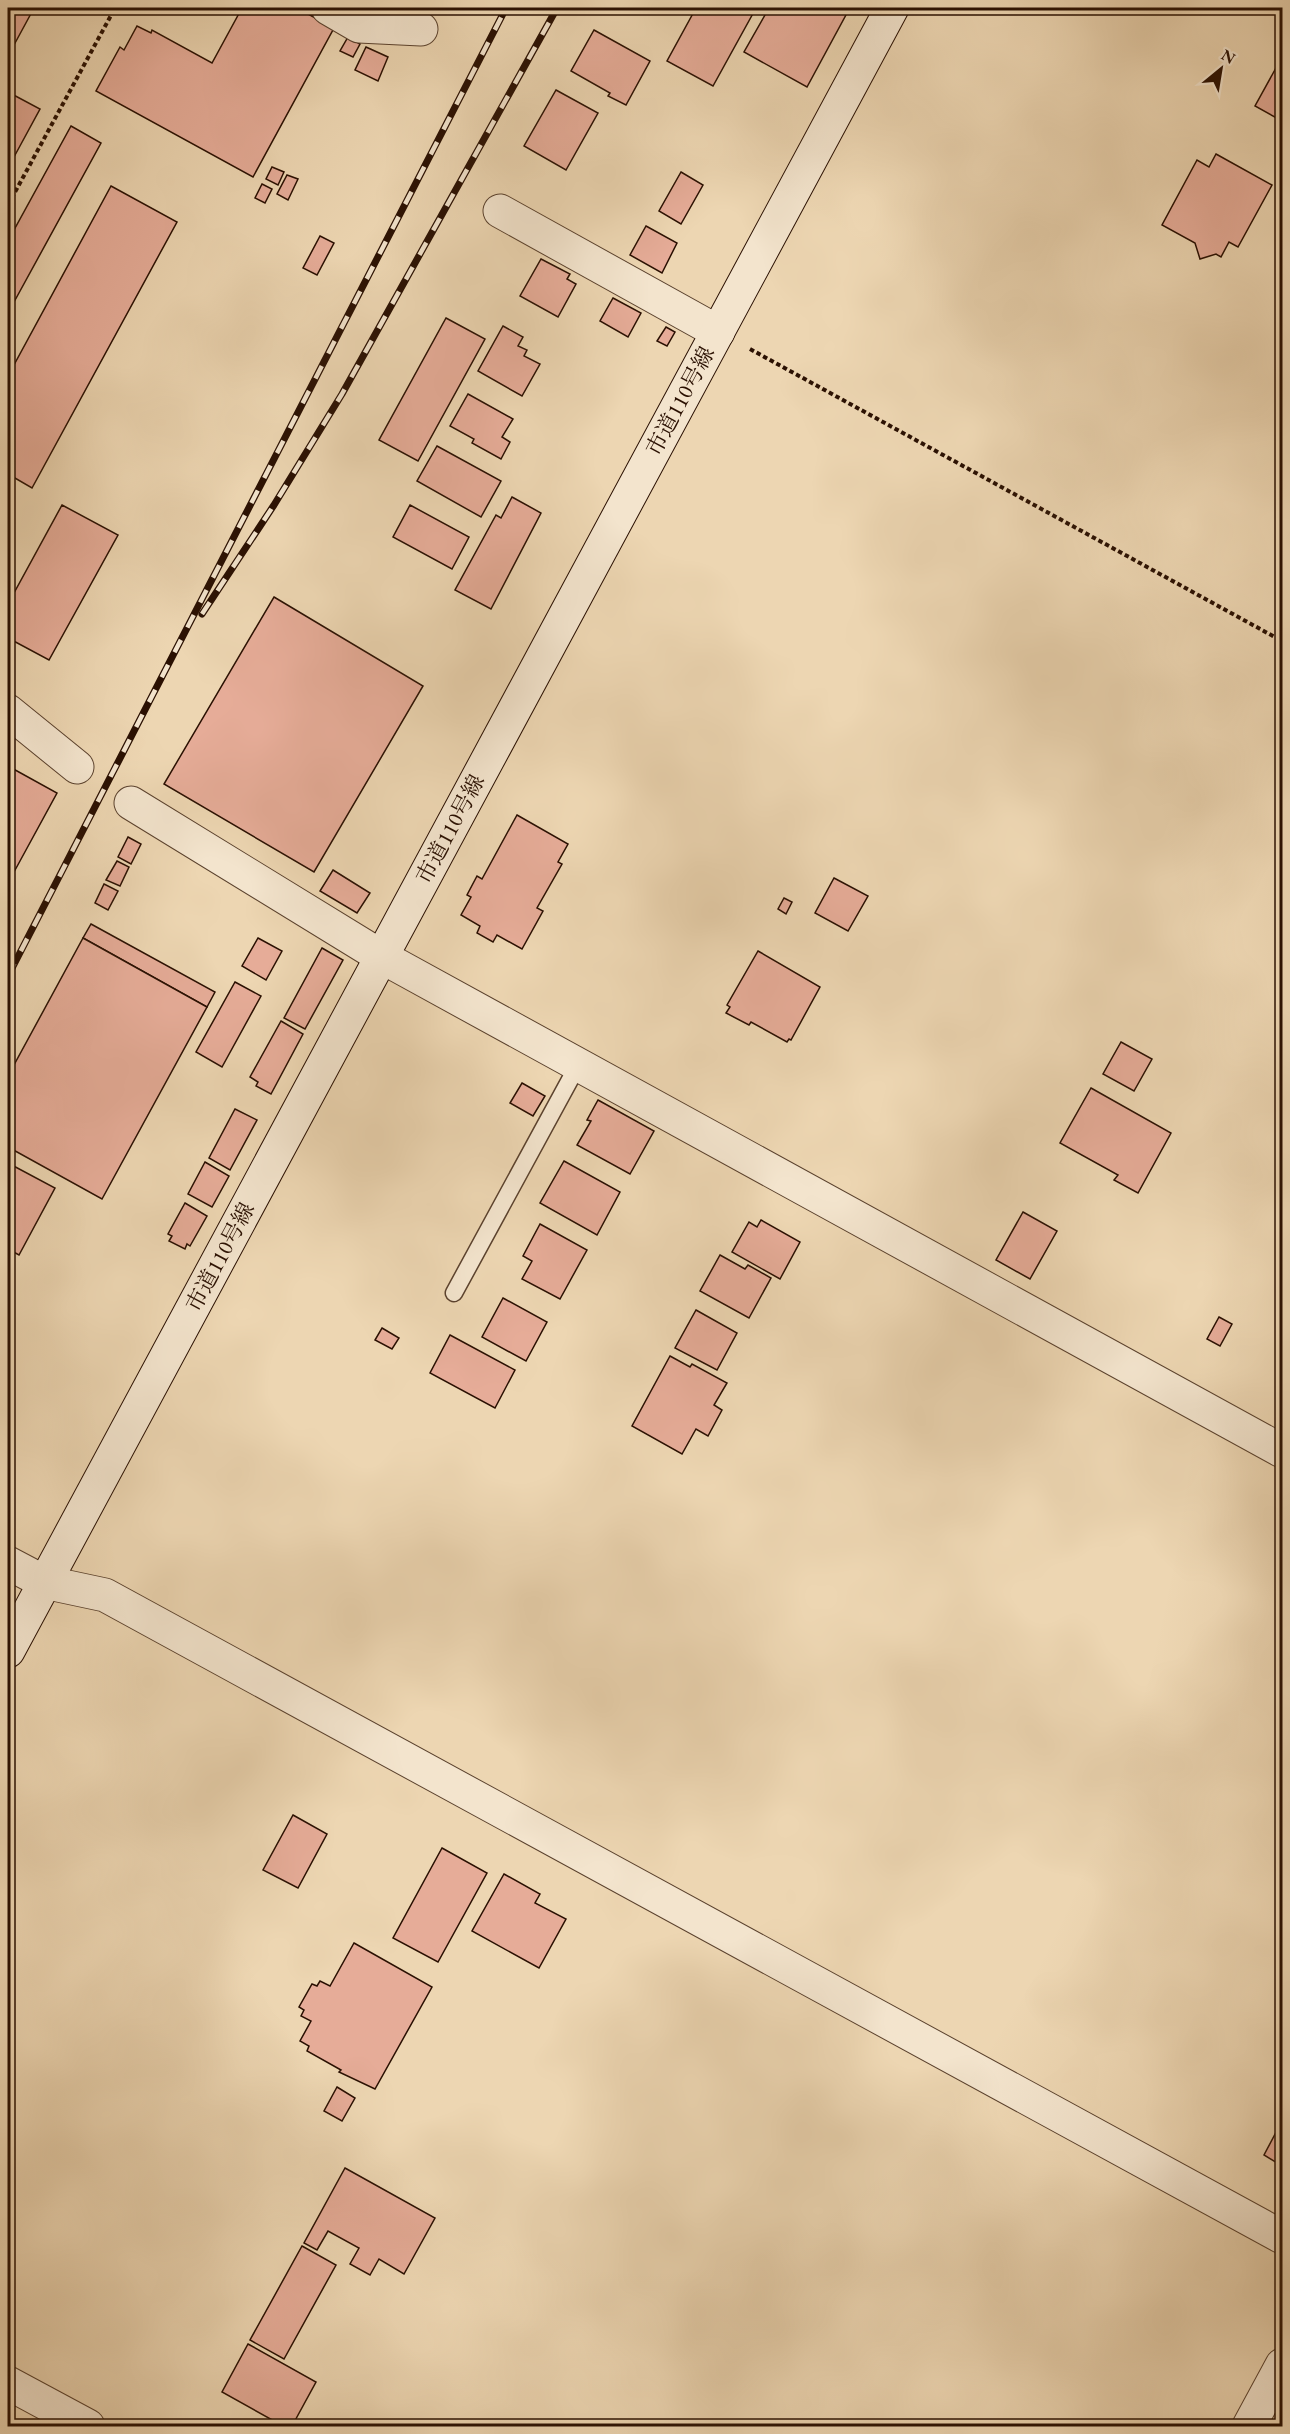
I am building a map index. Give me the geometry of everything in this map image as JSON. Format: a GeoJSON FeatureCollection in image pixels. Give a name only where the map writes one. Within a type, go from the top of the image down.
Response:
{"type":"FeatureCollection","features":[{"type":"Feature","properties":{"kind":"street"},"geometry":{"type":"LineString","coordinates":[[328,8],[359,26],[421,29]]}},
{"type":"Feature","properties":{"kind":"street","name":"市道110号線"},"geometry":{"type":"LineString","coordinates":[[8,1651],[892,8]]}},
{"type":"Feature","properties":{"kind":"street"},"geometry":{"type":"LineString","coordinates":[[500,211],[718,332]]}},
{"type":"Feature","properties":{"kind":"street"},"geometry":{"type":"LineString","coordinates":[[8,711],[77,767]]}},
{"type":"Feature","properties":{"kind":"street"},"geometry":{"type":"LineString","coordinates":[[131,803],[382,957],[1282,1451]]}},
{"type":"Feature","properties":{"kind":"street"},"geometry":{"type":"LineString","coordinates":[[8,1563],[44,1582],[105,1595],[1282,2237]]}},
{"type":"Feature","properties":{"kind":"street"},"geometry":{"type":"LineString","coordinates":[[1249,2427],[1282,2365]]}},
{"type":"Feature","properties":{"kind":"street"},"geometry":{"type":"LineString","coordinates":[[8,2383],[86,2426]]}},
{"type":"Feature","properties":{"kind":"lane"},"geometry":{"type":"LineString","coordinates":[[454,1293],[579,1065]]}},
{"type":"Feature","properties":{"kind":"path"},"geometry":{"type":"LineString","coordinates":[[8,205],[115,8]]}},
{"type":"Feature","properties":{"kind":"path"},"geometry":{"type":"LineString","coordinates":[[718,332],[1282,641]]}},
{"type":"Feature","properties":{"kind":"building"},"geometry":{"type":"Polygon","coordinates":[[[8,8],[34,8],[8,56],[8,8]]]}},
{"type":"Feature","properties":{"kind":"building"},"geometry":{"type":"Polygon","coordinates":[[[242,8],[297,8],[334,28],[253,177],[96,91],[120,47],[124,50],[137,26],[151,33],[152,30],[212,63],[242,8]]]}},
{"type":"Feature","properties":{"kind":"building"},"geometry":{"type":"Polygon","coordinates":[[[696,8],[756,8],[713,86],[667,61],[696,8]]]}},
{"type":"Feature","properties":{"kind":"building"},"geometry":{"type":"Polygon","coordinates":[[[769,8],[838,8],[847,13],[807,87],[744,52],[769,8]]]}},
{"type":"Feature","properties":{"kind":"building"},"geometry":{"type":"Polygon","coordinates":[[[594,30],[650,61],[626,105],[608,96],[610,93],[571,71],[594,30]]]}},
{"type":"Feature","properties":{"kind":"building"},"geometry":{"type":"Polygon","coordinates":[[[348,37],[360,44],[353,57],[340,51],[348,37]]]}},
{"type":"Feature","properties":{"kind":"building"},"geometry":{"type":"Polygon","coordinates":[[[366,47],[388,57],[378,81],[355,70],[366,47]]]}},
{"type":"Feature","properties":{"kind":"building"},"geometry":{"type":"Polygon","coordinates":[[[1282,57],[1282,121],[1255,106],[1282,57]]]}},
{"type":"Feature","properties":{"kind":"building"},"geometry":{"type":"Polygon","coordinates":[[[556,90],[598,113],[566,170],[524,146],[556,90]]]}},
{"type":"Feature","properties":{"kind":"building"},"geometry":{"type":"Polygon","coordinates":[[[8,92],[40,109],[8,168],[8,92]]]}},
{"type":"Feature","properties":{"kind":"building"},"geometry":{"type":"Polygon","coordinates":[[[71,126],[101,143],[8,313],[8,241],[71,126]]]}},
{"type":"Feature","properties":{"kind":"building"},"geometry":{"type":"Polygon","coordinates":[[[1216,154],[1272,185],[1238,247],[1229,242],[1221,257],[1216,254],[1200,259],[1195,243],[1162,225],[1197,160],[1209,167],[1216,154]]]}},
{"type":"Feature","properties":{"kind":"building"},"geometry":{"type":"Polygon","coordinates":[[[272,167],[284,172],[278,185],[266,179],[272,167]]]}},
{"type":"Feature","properties":{"kind":"building"},"geometry":{"type":"Polygon","coordinates":[[[681,172],[703,185],[681,224],[659,211],[681,172]]]}},
{"type":"Feature","properties":{"kind":"building"},"geometry":{"type":"Polygon","coordinates":[[[287,175],[298,179],[288,200],[277,194],[287,175]]]}},
{"type":"Feature","properties":{"kind":"building"},"geometry":{"type":"Polygon","coordinates":[[[262,184],[272,189],[265,203],[255,198],[262,184]]]}},
{"type":"Feature","properties":{"kind":"building"},"geometry":{"type":"Polygon","coordinates":[[[111,186],[177,222],[32,488],[8,474],[8,376],[111,186]]]}},
{"type":"Feature","properties":{"kind":"building"},"geometry":{"type":"Polygon","coordinates":[[[646,226],[677,243],[662,273],[630,255],[646,226]]]}},
{"type":"Feature","properties":{"kind":"building"},"geometry":{"type":"Polygon","coordinates":[[[320,236],[334,243],[317,275],[303,268],[320,236]]]}},
{"type":"Feature","properties":{"kind":"building"},"geometry":{"type":"Polygon","coordinates":[[[541,259],[570,274],[567,279],[576,284],[558,317],[520,296],[541,259]]]}},
{"type":"Feature","properties":{"kind":"building"},"geometry":{"type":"Polygon","coordinates":[[[613,298],[641,313],[628,337],[600,321],[613,298]]]}},
{"type":"Feature","properties":{"kind":"building"},"geometry":{"type":"Polygon","coordinates":[[[446,318],[485,339],[418,461],[379,440],[446,318]]]}},
{"type":"Feature","properties":{"kind":"building"},"geometry":{"type":"Polygon","coordinates":[[[503,326],[523,337],[518,346],[527,350],[524,356],[540,364],[522,396],[478,371],[503,326]]]}},
{"type":"Feature","properties":{"kind":"building"},"geometry":{"type":"Polygon","coordinates":[[[666,327],[675,332],[667,346],[657,341],[666,327]]]}},
{"type":"Feature","properties":{"kind":"building"},"geometry":{"type":"Polygon","coordinates":[[[468,394],[513,419],[502,437],[510,442],[501,459],[472,443],[474,439],[450,426],[468,394]]]}},
{"type":"Feature","properties":{"kind":"building"},"geometry":{"type":"Polygon","coordinates":[[[437,446],[501,481],[481,517],[417,481],[437,446]]]}},
{"type":"Feature","properties":{"kind":"building"},"geometry":{"type":"Polygon","coordinates":[[[512,497],[541,513],[491,609],[455,590],[496,515],[501,518],[512,497]]]}},
{"type":"Feature","properties":{"kind":"building"},"geometry":{"type":"Polygon","coordinates":[[[62,505],[118,535],[49,660],[8,638],[8,604],[62,505]]]}},
{"type":"Feature","properties":{"kind":"building"},"geometry":{"type":"Polygon","coordinates":[[[410,505],[469,537],[452,569],[393,537],[410,505]]]}},
{"type":"Feature","properties":{"kind":"building"},"geometry":{"type":"Polygon","coordinates":[[[274,597],[423,686],[314,872],[164,784],[274,597]]]}},
{"type":"Feature","properties":{"kind":"building"},"geometry":{"type":"Polygon","coordinates":[[[8,766],[57,793],[8,883],[8,766]]]}},
{"type":"Feature","properties":{"kind":"building"},"geometry":{"type":"Polygon","coordinates":[[[517,815],[568,844],[558,862],[562,864],[537,908],[543,911],[522,949],[497,935],[493,942],[477,933],[480,926],[461,915],[471,897],[467,895],[477,876],[482,879],[517,815]]]}},
{"type":"Feature","properties":{"kind":"building"},"geometry":{"type":"Polygon","coordinates":[[[128,837],[141,844],[131,864],[118,857],[128,837]]]}},
{"type":"Feature","properties":{"kind":"building"},"geometry":{"type":"Polygon","coordinates":[[[117,861],[129,867],[120,886],[106,880],[117,861]]]}},
{"type":"Feature","properties":{"kind":"building"},"geometry":{"type":"Polygon","coordinates":[[[333,870],[370,893],[357,913],[320,891],[333,870]]]}},
{"type":"Feature","properties":{"kind":"building"},"geometry":{"type":"Polygon","coordinates":[[[834,878],[868,896],[848,931],[815,913],[834,878]]]}},
{"type":"Feature","properties":{"kind":"building"},"geometry":{"type":"Polygon","coordinates":[[[104,884],[118,891],[108,910],[95,903],[104,884]]]}},
{"type":"Feature","properties":{"kind":"building"},"geometry":{"type":"Polygon","coordinates":[[[784,898],[792,902],[786,914],[778,909],[784,898]]]}},
{"type":"Feature","properties":{"kind":"building"},"geometry":{"type":"Polygon","coordinates":[[[91,924],[215,992],[207,1007],[83,938],[91,924]]]}},
{"type":"Feature","properties":{"kind":"building"},"geometry":{"type":"Polygon","coordinates":[[[83,938],[207,1007],[102,1199],[8,1147],[8,1076],[83,938]]]}},
{"type":"Feature","properties":{"kind":"building"},"geometry":{"type":"Polygon","coordinates":[[[258,938],[282,951],[266,980],[242,966],[258,938]]]}},
{"type":"Feature","properties":{"kind":"building"},"geometry":{"type":"Polygon","coordinates":[[[322,948],[343,960],[305,1029],[284,1018],[322,948]]]}},
{"type":"Feature","properties":{"kind":"building"},"geometry":{"type":"Polygon","coordinates":[[[758,951],[820,987],[791,1040],[787,1042],[751,1022],[749,1025],[726,1013],[730,1007],[727,1005],[758,951]]]}},
{"type":"Feature","properties":{"kind":"building"},"geometry":{"type":"Polygon","coordinates":[[[235,982],[261,996],[222,1067],[196,1052],[235,982]]]}},
{"type":"Feature","properties":{"kind":"building"},"geometry":{"type":"Polygon","coordinates":[[[281,1021],[303,1034],[271,1094],[256,1086],[258,1082],[250,1077],[281,1021]]]}},
{"type":"Feature","properties":{"kind":"building"},"geometry":{"type":"Polygon","coordinates":[[[1121,1042],[1152,1059],[1134,1091],[1103,1074],[1121,1042]]]}},
{"type":"Feature","properties":{"kind":"building"},"geometry":{"type":"Polygon","coordinates":[[[522,1083],[545,1096],[533,1116],[510,1103],[522,1083]]]}},
{"type":"Feature","properties":{"kind":"building"},"geometry":{"type":"Polygon","coordinates":[[[1091,1088],[1171,1133],[1138,1193],[1114,1180],[1118,1175],[1060,1143],[1091,1088]]]}},
{"type":"Feature","properties":{"kind":"building"},"geometry":{"type":"Polygon","coordinates":[[[598,1100],[654,1131],[630,1174],[577,1145],[591,1121],[587,1120],[598,1100]]]}},
{"type":"Feature","properties":{"kind":"building"},"geometry":{"type":"Polygon","coordinates":[[[235,1109],[257,1120],[230,1170],[209,1158],[235,1109]]]}},
{"type":"Feature","properties":{"kind":"building"},"geometry":{"type":"Polygon","coordinates":[[[564,1161],[620,1192],[597,1235],[540,1203],[564,1161]]]}},
{"type":"Feature","properties":{"kind":"building"},"geometry":{"type":"Polygon","coordinates":[[[205,1162],[229,1176],[212,1207],[188,1194],[205,1162]]]}},
{"type":"Feature","properties":{"kind":"building"},"geometry":{"type":"Polygon","coordinates":[[[8,1163],[55,1188],[19,1255],[8,1249],[8,1163]]]}},
{"type":"Feature","properties":{"kind":"building"},"geometry":{"type":"Polygon","coordinates":[[[185,1203],[207,1216],[190,1246],[187,1244],[185,1249],[169,1241],[172,1236],[168,1234],[185,1203]]]}},
{"type":"Feature","properties":{"kind":"building"},"geometry":{"type":"Polygon","coordinates":[[[1023,1212],[1057,1231],[1030,1279],[996,1260],[1023,1212]]]}},
{"type":"Feature","properties":{"kind":"building"},"geometry":{"type":"Polygon","coordinates":[[[761,1220],[800,1242],[780,1279],[732,1252],[749,1222],[757,1227],[761,1220]]]}},
{"type":"Feature","properties":{"kind":"building"},"geometry":{"type":"Polygon","coordinates":[[[540,1224],[587,1250],[560,1299],[522,1279],[532,1261],[523,1256],[540,1224]]]}},
{"type":"Feature","properties":{"kind":"building"},"geometry":{"type":"Polygon","coordinates":[[[720,1255],[745,1269],[748,1265],[771,1278],[749,1318],[700,1291],[720,1255]]]}},
{"type":"Feature","properties":{"kind":"building"},"geometry":{"type":"Polygon","coordinates":[[[503,1298],[547,1322],[526,1361],[482,1337],[503,1298]]]}},
{"type":"Feature","properties":{"kind":"building"},"geometry":{"type":"Polygon","coordinates":[[[696,1310],[737,1333],[717,1370],[675,1348],[696,1310]]]}},
{"type":"Feature","properties":{"kind":"building"},"geometry":{"type":"Polygon","coordinates":[[[1219,1317],[1232,1324],[1220,1346],[1207,1339],[1219,1317]]]}},
{"type":"Feature","properties":{"kind":"building"},"geometry":{"type":"Polygon","coordinates":[[[382,1328],[399,1338],[392,1349],[375,1340],[382,1328]]]}},
{"type":"Feature","properties":{"kind":"building"},"geometry":{"type":"Polygon","coordinates":[[[450,1335],[515,1370],[495,1408],[430,1373],[450,1335]]]}},
{"type":"Feature","properties":{"kind":"building"},"geometry":{"type":"Polygon","coordinates":[[[670,1356],[690,1367],[692,1364],[727,1383],[714,1405],[722,1410],[708,1436],[696,1429],[682,1454],[632,1426],[670,1356]]]}},
{"type":"Feature","properties":{"kind":"building"},"geometry":{"type":"Polygon","coordinates":[[[293,1815],[327,1834],[298,1888],[263,1870],[293,1815]]]}},
{"type":"Feature","properties":{"kind":"building"},"geometry":{"type":"Polygon","coordinates":[[[442,1848],[487,1873],[438,1962],[393,1938],[442,1848]]]}},
{"type":"Feature","properties":{"kind":"building"},"geometry":{"type":"Polygon","coordinates":[[[504,1874],[540,1894],[535,1903],[566,1919],[539,1968],[472,1931],[504,1874]]]}},
{"type":"Feature","properties":{"kind":"building"},"geometry":{"type":"Polygon","coordinates":[[[354,1943],[432,1987],[375,2089],[339,2072],[341,2070],[307,2051],[309,2046],[300,2041],[311,2021],[301,2016],[304,2010],[299,2007],[312,1984],[317,1986],[320,1981],[330,1986],[354,1943]]]}},
{"type":"Feature","properties":{"kind":"building"},"geometry":{"type":"Polygon","coordinates":[[[337,2087],[355,2098],[342,2121],[324,2111],[337,2087]]]}},
{"type":"Feature","properties":{"kind":"building"},"geometry":{"type":"Polygon","coordinates":[[[1282,2121],[1282,2166],[1264,2155],[1282,2121]]]}},
{"type":"Feature","properties":{"kind":"building"},"geometry":{"type":"Polygon","coordinates":[[[345,2168],[435,2218],[404,2274],[379,2259],[370,2275],[350,2264],[359,2248],[328,2231],[317,2250],[304,2243],[345,2168]]]}},
{"type":"Feature","properties":{"kind":"building"},"geometry":{"type":"Polygon","coordinates":[[[302,2246],[336,2265],[284,2359],[250,2340],[302,2246]]]}},
{"type":"Feature","properties":{"kind":"building"},"geometry":{"type":"Polygon","coordinates":[[[248,2344],[316,2382],[292,2426],[283,2426],[222,2392],[248,2344]]]}},
{"type":"Feature","properties":{"kind":"railway"},"geometry":{"type":"LineString","coordinates":[[8,976],[506,8]]}},
{"type":"Feature","properties":{"kind":"railway"},"geometry":{"type":"LineString","coordinates":[[202,614],[274,505],[342,394],[557,8]]}}]}
